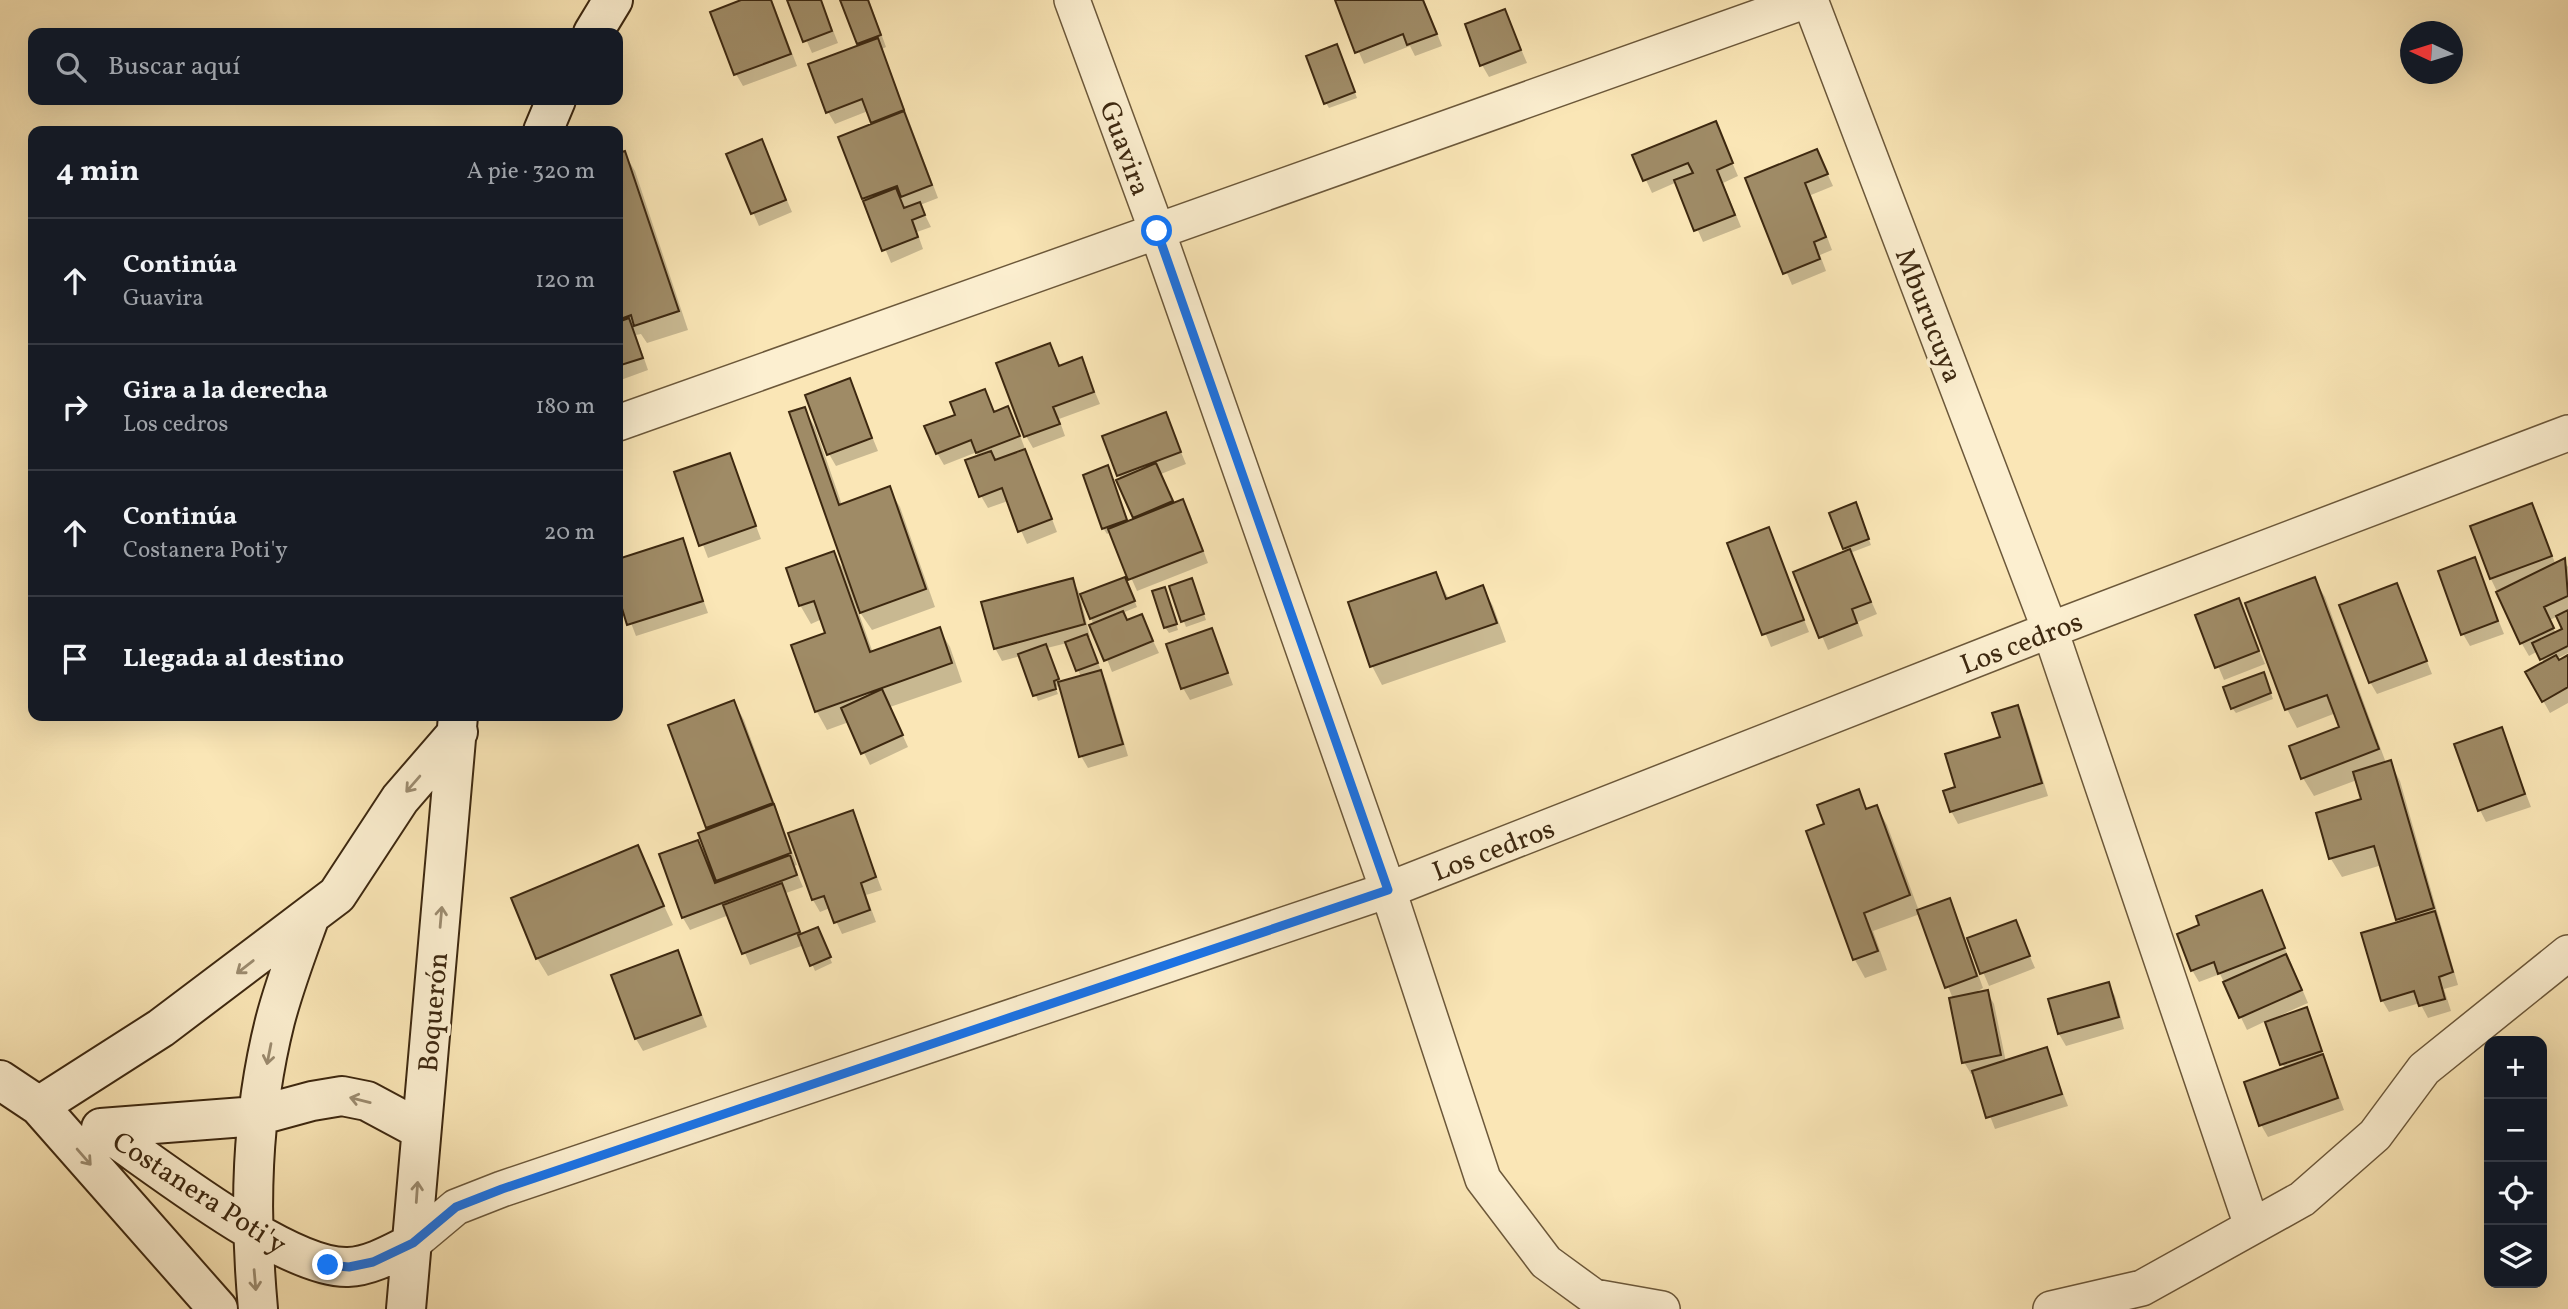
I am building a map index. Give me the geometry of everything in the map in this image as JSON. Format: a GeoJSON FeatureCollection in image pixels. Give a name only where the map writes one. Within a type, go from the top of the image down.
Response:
{"type":"FeatureCollection","features":[{"type":"Feature","properties":{"kind":"street"},"geometry":{"type":"LineString","coordinates":[[596,28],[613,0]]}},
{"type":"Feature","properties":{"kind":"street","name":"Guavira"},"geometry":{"type":"LineString","coordinates":[[1072,0],[1157,231],[1388,890],[1483,1179],[1546,1262],[1594,1297],[1662,1309]]}},
{"type":"Feature","properties":{"kind":"street"},"geometry":{"type":"LineString","coordinates":[[623,421],[1809,0]]}},
{"type":"Feature","properties":{"kind":"street","name":"Mburucuya"},"geometry":{"type":"LineString","coordinates":[[1809,0],[2050,630],[2252,1226]]}},
{"type":"Feature","properties":{"kind":"street"},"geometry":{"type":"LineString","coordinates":[[545,126],[554,105]]}},
{"type":"Feature","properties":{"kind":"street","name":"Los cedros"},"geometry":{"type":"LineString","coordinates":[[413,1243],[456,1207],[502,1189],[1388,890],[2050,630],[2568,433]]}},
{"type":"Feature","properties":{"kind":"street"},"geometry":{"type":"LineString","coordinates":[[39,1106],[161,1028],[309,919],[337,895],[400,799],[458,724]]}},
{"type":"Feature","properties":{"kind":"street","name":"Boquerón"},"geometry":{"type":"LineString","coordinates":[[406,1309],[458,724]]}},
{"type":"Feature","properties":{"kind":"street"},"geometry":{"type":"LineString","coordinates":[[258,1309],[251,1230],[257,1116],[275,1020],[309,919]]}},
{"type":"Feature","properties":{"kind":"street"},"geometry":{"type":"LineString","coordinates":[[2051,1309],[2142,1288],[2302,1199],[2375,1135],[2424,1069],[2568,953]]}},
{"type":"Feature","properties":{"kind":"street"},"geometry":{"type":"LineString","coordinates":[[0,1080],[39,1106],[102,1128]]}},
{"type":"Feature","properties":{"kind":"street","name":"Costanera Poti'y"},"geometry":{"type":"LineString","coordinates":[[102,1128],[257,1116],[342,1096],[368,1101],[421,1130]]}},
{"type":"Feature","properties":{"kind":"street"},"geometry":{"type":"LineString","coordinates":[[39,1106],[218,1309]]}},
{"type":"Feature","properties":{"kind":"street","name":"Costanera Poti'y"},"geometry":{"type":"LineString","coordinates":[[102,1128],[251,1230],[306,1260],[349,1267],[373,1262],[413,1243]]}},
{"type":"Feature","properties":{"kind":"building"},"geometry":{"type":"Polygon","coordinates":[[[741,0],[771,0],[791,54],[734,75],[710,12],[741,0]]]}},
{"type":"Feature","properties":{"kind":"building"},"geometry":{"type":"Polygon","coordinates":[[[787,0],[821,0],[832,31],[803,42],[787,0]]]}},
{"type":"Feature","properties":{"kind":"building"},"geometry":{"type":"Polygon","coordinates":[[[840,0],[868,0],[881,35],[857,44],[840,0]]]}},
{"type":"Feature","properties":{"kind":"building"},"geometry":{"type":"Polygon","coordinates":[[[1335,0],[1423,0],[1437,34],[1407,45],[1403,34],[1355,53],[1335,0]]]}},
{"type":"Feature","properties":{"kind":"building"},"geometry":{"type":"Polygon","coordinates":[[[1505,9],[1521,50],[1480,66],[1465,24],[1505,9]]]}},
{"type":"Feature","properties":{"kind":"building"},"geometry":{"type":"Polygon","coordinates":[[[878,38],[904,110],[871,123],[862,99],[826,113],[808,64],[878,38]]]}},
{"type":"Feature","properties":{"kind":"building"},"geometry":{"type":"Polygon","coordinates":[[[1337,44],[1355,92],[1324,104],[1306,56],[1337,44]]]}},
{"type":"Feature","properties":{"kind":"building"},"geometry":{"type":"Polygon","coordinates":[[[904,111],[932,185],[901,197],[897,186],[862,199],[838,137],[904,111]]]}},
{"type":"Feature","properties":{"kind":"building"},"geometry":{"type":"Polygon","coordinates":[[[1716,121],[1733,163],[1717,170],[1735,215],[1694,231],[1674,180],[1693,173],[1688,163],[1643,181],[1632,155],[1716,121]]]}},
{"type":"Feature","properties":{"kind":"building"},"geometry":{"type":"Polygon","coordinates":[[[762,139],[786,200],[751,214],[726,154],[762,139]]]}},
{"type":"Feature","properties":{"kind":"building"},"geometry":{"type":"Polygon","coordinates":[[[1817,149],[1828,174],[1805,183],[1826,237],[1814,242],[1820,259],[1783,274],[1745,178],[1817,149]]]}},
{"type":"Feature","properties":{"kind":"building"},"geometry":{"type":"Polygon","coordinates":[[[623,152],[679,311],[634,326],[631,315],[623,318],[623,152]]]}},
{"type":"Feature","properties":{"kind":"building"},"geometry":{"type":"Polygon","coordinates":[[[896,188],[904,208],[920,202],[925,215],[912,220],[918,237],[882,251],[863,201],[896,188]]]}},
{"type":"Feature","properties":{"kind":"building"},"geometry":{"type":"Polygon","coordinates":[[[629,318],[643,358],[623,364],[623,320],[629,318]]]}},
{"type":"Feature","properties":{"kind":"building"},"geometry":{"type":"Polygon","coordinates":[[[1050,343],[1059,366],[1082,357],[1094,392],[1053,407],[1060,424],[1024,437],[996,363],[1050,343]]]}},
{"type":"Feature","properties":{"kind":"building"},"geometry":{"type":"Polygon","coordinates":[[[850,378],[872,438],[827,455],[805,395],[850,378]]]}},
{"type":"Feature","properties":{"kind":"building"},"geometry":{"type":"Polygon","coordinates":[[[985,389],[994,412],[1008,406],[1020,436],[976,453],[971,440],[936,454],[924,426],[955,415],[950,402],[985,389]]]}},
{"type":"Feature","properties":{"kind":"building"},"geometry":{"type":"Polygon","coordinates":[[[805,407],[839,505],[890,486],[926,589],[860,613],[789,412],[805,407]]]}},
{"type":"Feature","properties":{"kind":"building"},"geometry":{"type":"Polygon","coordinates":[[[1166,412],[1181,452],[1117,476],[1102,436],[1166,412]]]}},
{"type":"Feature","properties":{"kind":"building"},"geometry":{"type":"Polygon","coordinates":[[[1025,449],[1052,519],[1018,532],[1002,488],[979,497],[965,460],[991,451],[995,460],[1025,449]]]}},
{"type":"Feature","properties":{"kind":"building"},"geometry":{"type":"Polygon","coordinates":[[[730,453],[756,526],[699,546],[674,472],[730,453]]]}},
{"type":"Feature","properties":{"kind":"building"},"geometry":{"type":"Polygon","coordinates":[[[1156,463],[1173,501],[1133,518],[1116,480],[1156,463]]]}},
{"type":"Feature","properties":{"kind":"building"},"geometry":{"type":"Polygon","coordinates":[[[1108,465],[1127,520],[1102,529],[1083,475],[1108,465]]]}},
{"type":"Feature","properties":{"kind":"building"},"geometry":{"type":"Polygon","coordinates":[[[1183,499],[1203,551],[1128,580],[1108,529],[1183,499]]]}},
{"type":"Feature","properties":{"kind":"building"},"geometry":{"type":"Polygon","coordinates":[[[1856,502],[1869,539],[1843,549],[1829,513],[1856,502]]]}},
{"type":"Feature","properties":{"kind":"building"},"geometry":{"type":"Polygon","coordinates":[[[2532,503],[2552,556],[2490,579],[2470,526],[2532,503]]]}},
{"type":"Feature","properties":{"kind":"building"},"geometry":{"type":"Polygon","coordinates":[[[1769,527],[1804,620],[1762,635],[1727,543],[1769,527]]]}},
{"type":"Feature","properties":{"kind":"building"},"geometry":{"type":"Polygon","coordinates":[[[683,538],[703,601],[627,625],[623,612],[623,557],[683,538]]]}},
{"type":"Feature","properties":{"kind":"building"},"geometry":{"type":"Polygon","coordinates":[[[1850,549],[1871,602],[1852,609],[1857,623],[1819,638],[1793,572],[1850,549]]]}},
{"type":"Feature","properties":{"kind":"building"},"geometry":{"type":"Polygon","coordinates":[[[834,551],[870,652],[940,627],[952,663],[815,712],[791,645],[825,633],[814,601],[799,606],[786,568],[834,551]]]}},
{"type":"Feature","properties":{"kind":"building"},"geometry":{"type":"Polygon","coordinates":[[[2475,557],[2498,621],[2461,635],[2438,571],[2475,557]]]}},
{"type":"Feature","properties":{"kind":"building"},"geometry":{"type":"Polygon","coordinates":[[[2565,558],[2568,596],[2544,607],[2554,628],[2520,644],[2496,592],[2565,558]]]}},
{"type":"Feature","properties":{"kind":"building"},"geometry":{"type":"Polygon","coordinates":[[[1436,572],[1446,599],[1483,585],[1497,623],[1370,667],[1348,602],[1436,572]]]}},
{"type":"Feature","properties":{"kind":"building"},"geometry":{"type":"Polygon","coordinates":[[[1125,577],[1135,601],[1090,619],[1080,594],[1125,577]]]}},
{"type":"Feature","properties":{"kind":"building"},"geometry":{"type":"Polygon","coordinates":[[[2315,577],[2379,749],[2301,779],[2289,746],[2339,727],[2327,695],[2285,710],[2245,603],[2315,577]]]}},
{"type":"Feature","properties":{"kind":"building"},"geometry":{"type":"Polygon","coordinates":[[[1073,578],[1085,624],[994,649],[981,602],[1073,578]]]}},
{"type":"Feature","properties":{"kind":"building"},"geometry":{"type":"Polygon","coordinates":[[[1192,578],[1204,614],[1181,622],[1169,586],[1192,578]]]}},
{"type":"Feature","properties":{"kind":"building"},"geometry":{"type":"Polygon","coordinates":[[[2397,583],[2427,661],[2369,683],[2339,605],[2397,583]]]}},
{"type":"Feature","properties":{"kind":"building"},"geometry":{"type":"Polygon","coordinates":[[[1165,587],[1177,624],[1164,628],[1152,591],[1165,587]]]}},
{"type":"Feature","properties":{"kind":"building"},"geometry":{"type":"Polygon","coordinates":[[[2239,598],[2259,651],[2215,668],[2195,615],[2239,598]]]}},
{"type":"Feature","properties":{"kind":"building"},"geometry":{"type":"Polygon","coordinates":[[[2568,610],[2568,646],[2540,660],[2532,643],[2562,629],[2556,616],[2568,610]]]}},
{"type":"Feature","properties":{"kind":"building"},"geometry":{"type":"Polygon","coordinates":[[[1123,611],[1127,620],[1142,614],[1153,641],[1104,661],[1089,625],[1123,611]]]}},
{"type":"Feature","properties":{"kind":"building"},"geometry":{"type":"Polygon","coordinates":[[[1212,628],[1228,673],[1181,689],[1166,644],[1212,628]]]}},
{"type":"Feature","properties":{"kind":"building"},"geometry":{"type":"Polygon","coordinates":[[[1087,634],[1098,663],[1076,671],[1065,642],[1087,634]]]}},
{"type":"Feature","properties":{"kind":"building"},"geometry":{"type":"Polygon","coordinates":[[[1046,644],[1059,679],[1054,681],[1056,689],[1033,696],[1018,654],[1046,644]]]}},
{"type":"Feature","properties":{"kind":"building"},"geometry":{"type":"Polygon","coordinates":[[[2556,655],[2559,660],[2568,655],[2568,687],[2542,702],[2525,672],[2556,655]]]}},
{"type":"Feature","properties":{"kind":"building"},"geometry":{"type":"Polygon","coordinates":[[[1101,670],[1123,744],[1079,757],[1058,682],[1101,670]]]}},
{"type":"Feature","properties":{"kind":"building"},"geometry":{"type":"Polygon","coordinates":[[[2264,672],[2271,693],[2231,709],[2223,687],[2264,672]]]}},
{"type":"Feature","properties":{"kind":"building"},"geometry":{"type":"Polygon","coordinates":[[[882,689],[903,735],[861,754],[841,708],[882,689]]]}},
{"type":"Feature","properties":{"kind":"building"},"geometry":{"type":"Polygon","coordinates":[[[734,700],[773,803],[706,828],[668,725],[734,700]]]}},
{"type":"Feature","properties":{"kind":"building"},"geometry":{"type":"Polygon","coordinates":[[[2018,705],[2042,783],[1950,812],[1943,791],[1955,787],[1945,754],[2000,737],[1992,713],[2018,705]]]}},
{"type":"Feature","properties":{"kind":"building"},"geometry":{"type":"Polygon","coordinates":[[[2502,727],[2525,794],[2478,811],[2454,744],[2502,727]]]}},
{"type":"Feature","properties":{"kind":"building"},"geometry":{"type":"Polygon","coordinates":[[[2391,760],[2434,908],[2396,920],[2374,846],[2329,859],[2316,813],[2361,799],[2353,772],[2391,760]]]}},
{"type":"Feature","properties":{"kind":"building"},"geometry":{"type":"Polygon","coordinates":[[[1859,789],[1866,809],[1877,805],[1910,895],[1864,913],[1878,951],[1853,960],[1806,831],[1824,824],[1817,805],[1859,789]]]}},
{"type":"Feature","properties":{"kind":"building"},"geometry":{"type":"Polygon","coordinates":[[[774,804],[791,853],[716,881],[698,833],[774,804]]]}},
{"type":"Feature","properties":{"kind":"building"},"geometry":{"type":"Polygon","coordinates":[[[853,810],[876,877],[861,883],[870,910],[834,923],[824,896],[812,900],[788,833],[853,810]]]}},
{"type":"Feature","properties":{"kind":"building"},"geometry":{"type":"Polygon","coordinates":[[[698,840],[715,883],[790,855],[797,875],[682,918],[659,854],[698,840]]]}},
{"type":"Feature","properties":{"kind":"building"},"geometry":{"type":"Polygon","coordinates":[[[638,845],[664,906],[536,959],[511,898],[638,845]]]}},
{"type":"Feature","properties":{"kind":"building"},"geometry":{"type":"Polygon","coordinates":[[[782,883],[800,932],[742,954],[723,905],[782,883]]]}},
{"type":"Feature","properties":{"kind":"building"},"geometry":{"type":"Polygon","coordinates":[[[2262,890],[2285,948],[2218,974],[2214,962],[2191,971],[2177,934],[2199,925],[2196,916],[2262,890]]]}},
{"type":"Feature","properties":{"kind":"building"},"geometry":{"type":"Polygon","coordinates":[[[1950,898],[1977,976],[1945,988],[1917,910],[1950,898]]]}},
{"type":"Feature","properties":{"kind":"building"},"geometry":{"type":"Polygon","coordinates":[[[2435,911],[2453,972],[2439,977],[2445,999],[2419,1006],[2414,991],[2381,1001],[2361,933],[2435,911]]]}},
{"type":"Feature","properties":{"kind":"building"},"geometry":{"type":"Polygon","coordinates":[[[2016,920],[2030,956],[1980,974],[1967,938],[2016,920]]]}},
{"type":"Feature","properties":{"kind":"building"},"geometry":{"type":"Polygon","coordinates":[[[818,927],[831,957],[810,966],[798,935],[818,927]]]}},
{"type":"Feature","properties":{"kind":"building"},"geometry":{"type":"Polygon","coordinates":[[[678,950],[701,1015],[635,1039],[611,975],[678,950]]]}},
{"type":"Feature","properties":{"kind":"building"},"geometry":{"type":"Polygon","coordinates":[[[2286,954],[2302,990],[2239,1018],[2223,982],[2286,954]]]}},
{"type":"Feature","properties":{"kind":"building"},"geometry":{"type":"Polygon","coordinates":[[[2109,982],[2119,1017],[2058,1034],[2048,999],[2109,982]]]}},
{"type":"Feature","properties":{"kind":"building"},"geometry":{"type":"Polygon","coordinates":[[[1988,990],[2001,1055],[1962,1063],[1949,998],[1988,990]]]}},
{"type":"Feature","properties":{"kind":"building"},"geometry":{"type":"Polygon","coordinates":[[[2307,1007],[2322,1051],[2280,1065],[2265,1022],[2307,1007]]]}},
{"type":"Feature","properties":{"kind":"building"},"geometry":{"type":"Polygon","coordinates":[[[2047,1047],[2062,1094],[1986,1118],[1972,1071],[2047,1047]]]}},
{"type":"Feature","properties":{"kind":"building"},"geometry":{"type":"Polygon","coordinates":[[[2323,1054],[2338,1098],[2259,1126],[2244,1082],[2323,1054]]]}},
{"type":"Feature","properties":{"kind":"route"},"geometry":{"type":"LineString","coordinates":[[328,1265],[349,1267],[373,1262],[413,1243],[456,1207],[502,1189],[1388,890],[1157,231]]}}]}
